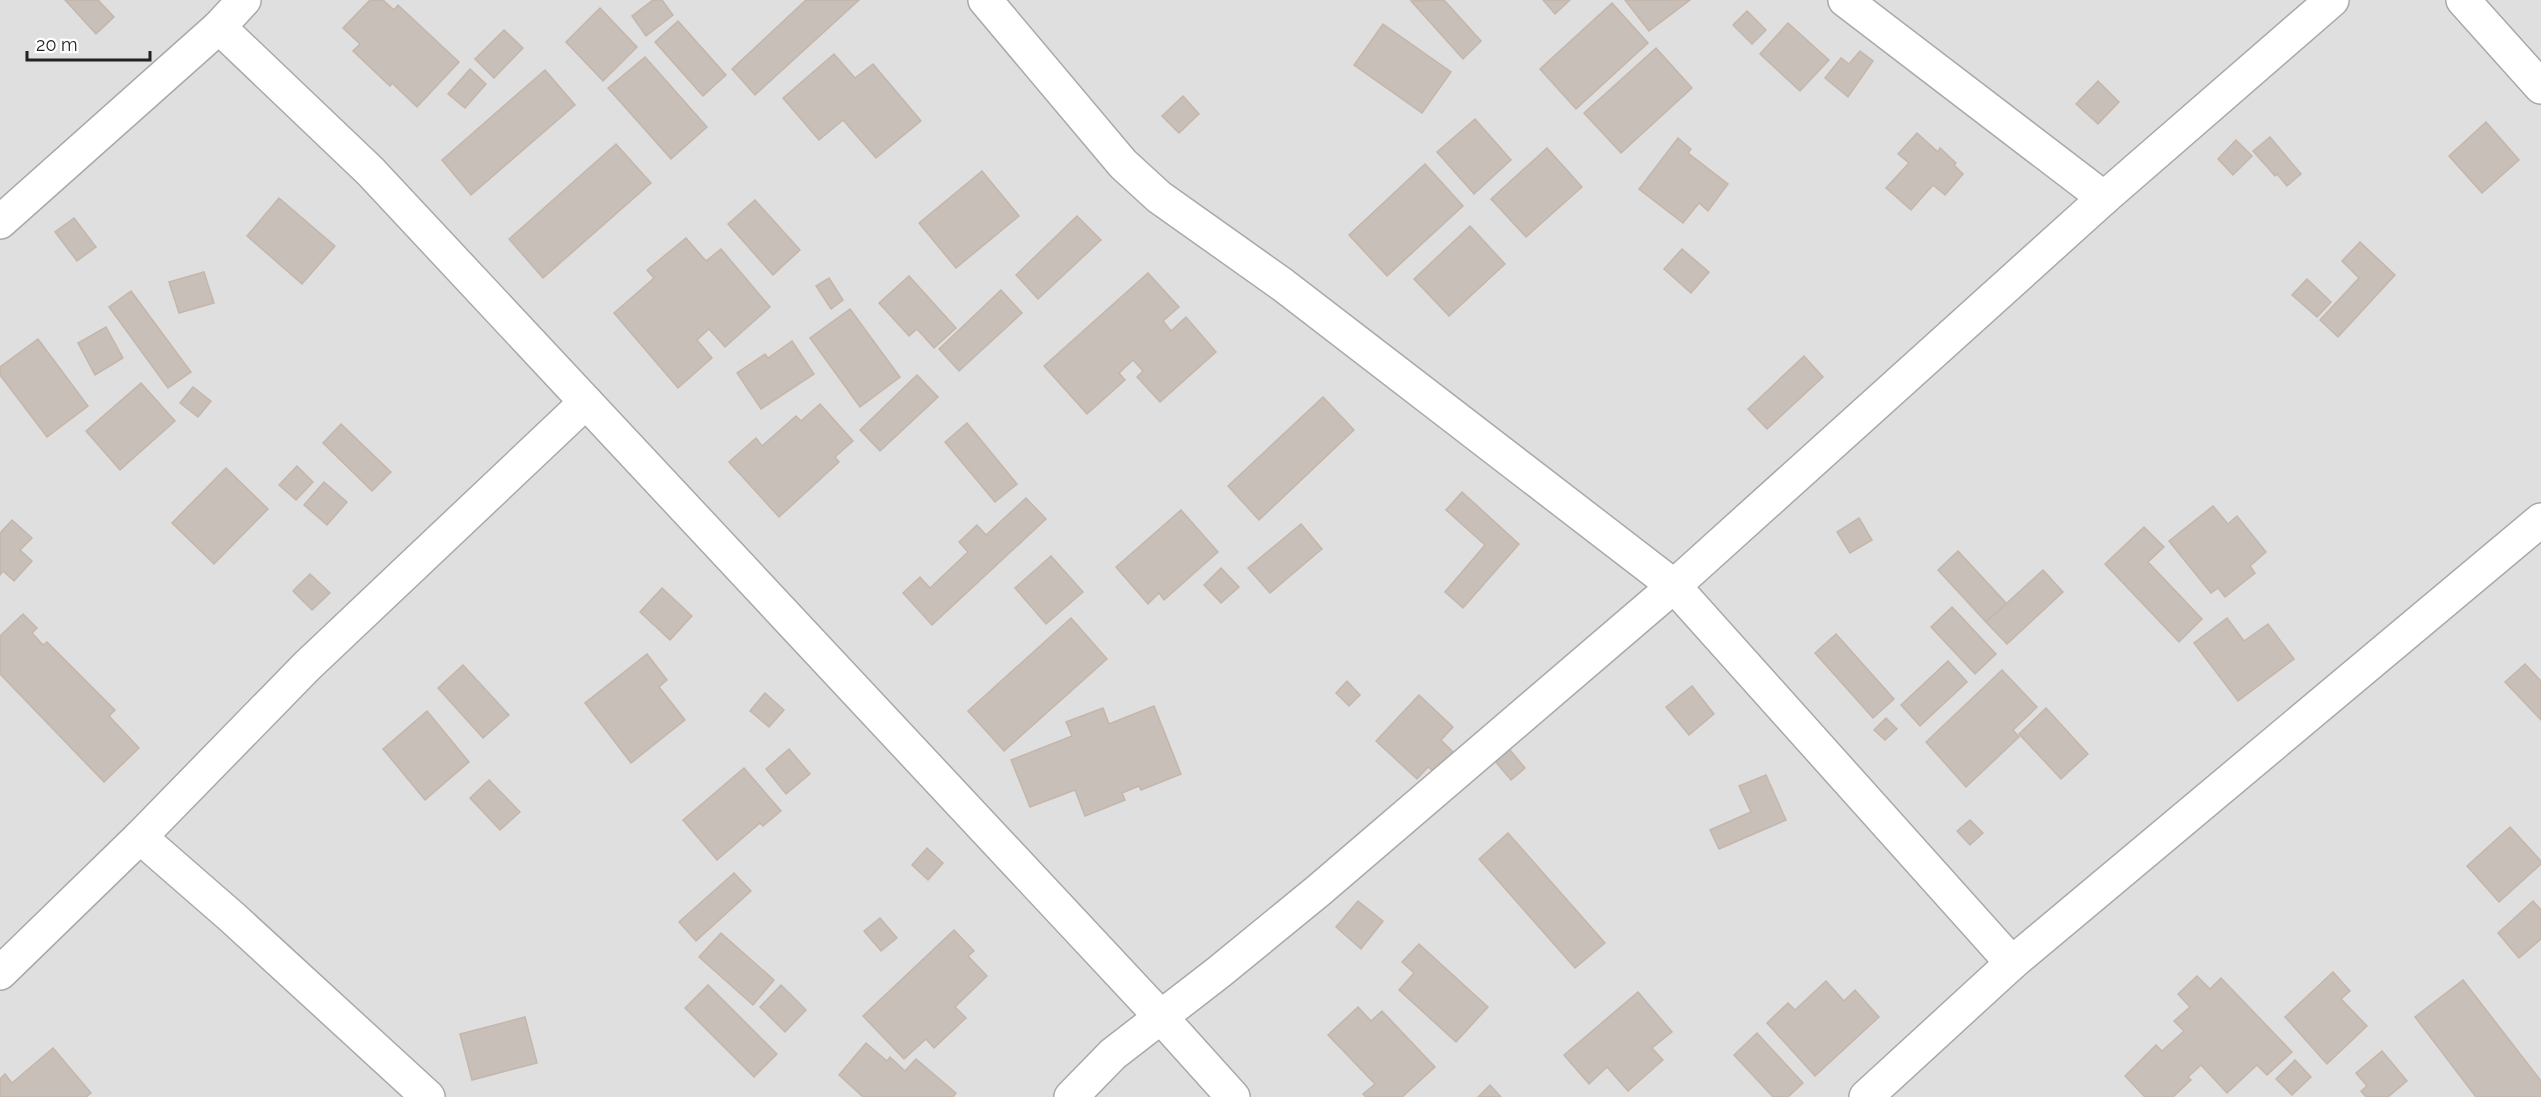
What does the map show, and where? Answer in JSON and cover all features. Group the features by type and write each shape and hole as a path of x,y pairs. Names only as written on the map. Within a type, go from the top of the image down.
{"street":[{"path":"0,222 219,27 244,0"},
{"path":"1071,1097 1113,1054 1220,972 1318,891 1674,586 2104,198 2332,0"},
{"path":"2463,0 2541,87"},
{"path":"990,1 1123,164 1159,197 1283,285 1674,586 2012,963"},
{"path":"1858,3 2104,198"},
{"path":"219,27 370,171 1160,1016 1233,1097"},
{"path":"0,973 140,837 307,666 586,402"},
{"path":"1866,1097 2012,963 2541,520"},
{"path":"140,837 233,918 428,1097"}],"shaded area":[{"path":"0,0 2541,0 2541,1097 0,1097"}],"building":[{"path":"65,0 98,0 114,17 96,34"},
{"path":"370,0 383,0 394,10 398,5 459,62 417,107 392,83 390,86 353,51 360,44 343,28"},
{"path":"653,0 662,0 673,15 646,36 632,16"},
{"path":"806,0 859,0 755,95 732,69"},
{"path":"1444,0 1481,41 1463,59 1411,1"},
{"path":"1543,0 1570,0 1555,14"},
{"path":"1625,0 1690,0 1649,31"},
{"path":"1612,3 1648,43 1576,109 1540,69"},
{"path":"600,8 637,47 603,81 566,42"},
{"path":"1747,11 1766,30 1752,44 1733,25"},
{"path":"678,21 726,75 703,96 655,42"},
{"path":"1788,23 1829,60 1800,91 1760,54"},
{"path":"1383,24 1451,72 1422,113 1354,65"},
{"path":"504,30 523,48 494,78 475,59"},
{"path":"1656,48 1692,88 1621,153 1584,113"},
{"path":"1860,51 1873,61 1848,97 1825,78 1841,58 1849,64"},
{"path":"834,54 855,78 873,64 921,121 876,158 843,120 819,140 783,98"},
{"path":"645,57 707,127 671,159 608,88"},
{"path":"470,69 486,84 465,108 448,94"},
{"path":"545,70 575,105 471,195 442,160"},
{"path":"2098,81 2119,102 2098,124 2076,104"},
{"path":"1183,96 1199,114 1179,133 1162,116"},
{"path":"1475,119 1511,160 1474,194 1437,152"},
{"path":"2486,122 2519,160 2482,193 2449,156"},
{"path":"1917,133 1938,152 1940,148 1956,163 1954,165 1963,174 1945,195 1933,185 1911,210 1886,188 1909,163 1898,154"},
{"path":"2270,137 2301,174 2287,186 2253,151"},
{"path":"1678,138 1691,149 1688,153 1728,184 1708,211 1699,203 1683,223 1639,189"},
{"path":"2236,140 2252,156 2233,175 2218,159"},
{"path":"616,144 651,183 543,278 509,239"},
{"path":"1547,148 1582,187 1526,237 1491,199"},
{"path":"1425,164 1463,206 1387,276 1349,235"},
{"path":"982,171 1019,216 956,268 919,223"},
{"path":"279,198 335,246 302,284 247,236"},
{"path":"755,200 800,250 773,275 728,224"},
{"path":"1077,216 1101,240 1038,299 1016,275"},
{"path":"74,218 96,247 77,261 55,232"},
{"path":"1470,226 1505,264 1449,316 1414,279"},
{"path":"686,238 706,261 721,249 770,307 725,347 709,329 697,340 712,358 678,388 614,313 654,278 647,270"},
{"path":"2360,242 2395,275 2338,337 2320,320 2359,278 2342,261"},
{"path":"1682,249 1709,272 1691,293 1664,269"},
{"path":"204,272 214,303 179,313 169,282"},
{"path":"1148,273 1179,307 1163,321 1171,331 1186,317 1216,352 1160,402 1137,377 1143,371 1133,360 1119,373 1125,380 1087,414 1044,366"},
{"path":"909,276 956,328 934,348 917,329 909,336 879,303"},
{"path":"829,278 843,300 831,309 816,286"},
{"path":"2307,279 2331,302 2317,317 2292,295"},
{"path":"1001,290 1022,313 959,371 939,349"},
{"path":"131,291 191,372 168,388 109,307"},
{"path":"850,309 900,377 860,407 810,338"},
{"path":"106,327 123,358 95,375 78,343"},
{"path":"38,339 88,406 47,437 0,375 0,367"},
{"path":"792,341 814,374 761,409 737,373 765,354 768,358"},
{"path":"1804,356 1823,377 1767,429 1748,409"},
{"path":"917,375 938,397 880,451 860,430"},
{"path":"141,383 175,421 120,470 86,431"},
{"path":"193,387 211,401 198,417 180,403"},
{"path":"1323,397 1354,430 1259,520 1228,486"},
{"path":"820,404 853,441 835,457 839,462 779,517 729,462 756,438 762,446 796,416 801,421"},
{"path":"967,423 1017,484 995,502 945,442"},
{"path":"341,424 391,472 372,491 323,443"},
{"path":"297,466 313,482 296,500 279,485"},
{"path":"226,468 268,509 214,564 172,523"},
{"path":"324,482 347,502 327,525 304,505"},
{"path":"1462,492 1519,544 1463,608 1445,592 1485,545 1446,510"},
{"path":"1026,498 1046,519 932,625 903,593 920,577 930,588 968,552 959,542 977,525 986,535"},
{"path":"2213,506 2228,524 2237,516 2266,552 2250,566 2255,573 2225,597 2218,588 2211,593 2169,541"},
{"path":"1181,510 1218,552 1164,600 1159,593 1148,604 1116,567"},
{"path":"1859,518 1872,540 1850,553 1837,532"},
{"path":"12,520 32,538 20,550 32,561 14,581 3,571 0,575 0,533"},
{"path":"1301,524 1322,549 1270,593 1248,568"},
{"path":"2144,527 2164,547 2148,562 2202,619 2179,642 2105,564"},
{"path":"1958,551 2007,604 1986,622 1938,570"},
{"path":"1051,556 1083,592 1046,624 1015,588"},
{"path":"1221,568 1239,587 1221,603 1204,585"},
{"path":"2043,570 2063,592 2007,644 1986,622"},
{"path":"310,574 330,593 312,610 293,591"},
{"path":"662,588 692,616 670,640 640,612"},
{"path":"1952,607 1996,654 1975,674 1931,627"},
{"path":"23,614 37,628 32,633 43,645 47,642 115,710 109,716 139,748 104,782 0,674 0,636"},
{"path":"1071,618 1107,659 1004,751 968,711"},
{"path":"2227,618 2244,641 2268,624 2294,659 2238,701 2194,643"},
{"path":"1836,634 1894,699 1873,718 1815,653"},
{"path":"647,654 667,680 659,687 685,720 631,763 585,703"},
{"path":"1948,661 1967,682 1920,726 1901,705"},
{"path":"2525,664 2541,681 2541,720 2505,682"},
{"path":"463,665 509,715 483,738 438,688"},
{"path":"2002,670 2037,707 2013,730 2019,737 1966,787 1926,742"},
{"path":"1347,681 1360,695 1349,706 1336,693"},
{"path":"1692,686 1714,714 1689,735 1666,707"},
{"path":"765,693 784,710 769,727 750,711"},
{"path":"1419,695 1453,727 1441,740 1453,752 1435,772 1428,767 1417,779 1376,741"},
{"path":"1154,706 1181,774 1141,790 1139,786 1122,793 1125,800 1085,816 1075,790 1030,807 1011,760 1072,736 1066,722 1103,708 1109,724"},
{"path":"2046,708 2088,754 2061,779 2019,734"},
{"path":"427,711 469,762 425,800 383,749"},
{"path":"1886,718 1897,729 1885,740 1874,730"},
{"path":"789,749 810,774 786,794 766,769"},
{"path":"1510,750 1525,768 1511,780 1495,761"},
{"path":"744,768 781,811 763,826 760,823 717,860 683,820"},
{"path":"1766,775 1786,820 1719,849 1710,830 1751,812 1739,786"},
{"path":"489,780 520,812 500,830 470,798"},
{"path":"1970,820 1983,833 1970,845 1957,831"},
{"path":"2510,827 2541,861 2541,864 2499,902 2467,866"},
{"path":"1508,833 1605,943 1575,968 1479,859"},
{"path":"927,848 943,863 928,880 912,865"},
{"path":"734,873 751,891 696,941 679,922"},
{"path":"1358,901 1383,921 1361,949 1336,927"},
{"path":"2533,901 2541,910 2541,939 2519,958 2498,933"},
{"path":"880,918 897,938 881,951 864,931"},
{"path":"954,930 974,951 968,956 987,976 955,1007 966,1018 934,1048 926,1039 904,1059 863,1016"},
{"path":"721,933 774,980 753,1005 699,957"},
{"path":"1419,944 1488,1007 1456,1042 1399,990 1414,973 1402,962"},
{"path":"2333,972 2350,991 2341,999 2367,1026 2327,1064 2285,1017"},
{"path":"2197,976 2210,989 2221,978 2292,1052 2267,1075 2257,1065 2227,1093 2201,1065 2188,1077 2191,1080 2173,1097 2145,1097 2125,1076 2156,1045 2162,1051 2184,1031 2174,1021 2190,1007 2178,994"},
{"path":"2463,980 2541,1081 2541,1097 2476,1097 2415,1017"},
{"path":"1826,981 1844,1001 1855,990 1879,1017 1815,1076 1767,1023 1788,1003 1795,1010"},
{"path":"708,985 777,1054 754,1077 685,1008"},
{"path":"781,985 806,1010 785,1032 760,1007"},
{"path":"1638,992 1672,1032 1652,1048 1663,1060 1628,1091 1607,1067 1589,1084 1564,1055"},
{"path":"1358,1007 1371,1021 1382,1011 1435,1067 1402,1097 1366,1097 1363,1094 1375,1084 1328,1035"},
{"path":"525,1017 537,1063 472,1080 460,1034"},
{"path":"1757,1033 1803,1083 1788,1097 1773,1097 1734,1055"},
{"path":"866,1043 887,1061 890,1057 905,1071 916,1059 956,1093 953,1097 863,1097 839,1075"},
{"path":"53,1048 91,1093 86,1097 0,1097 0,1079 5,1074 12,1083"},
{"path":"2382,1051 2407,1081 2388,1097 2366,1097 2361,1091 2367,1086 2356,1073"},
{"path":"2295,1060 2311,1077 2292,1095 2276,1079"},
{"path":"1490,1085 1501,1097 1478,1097"}]}
